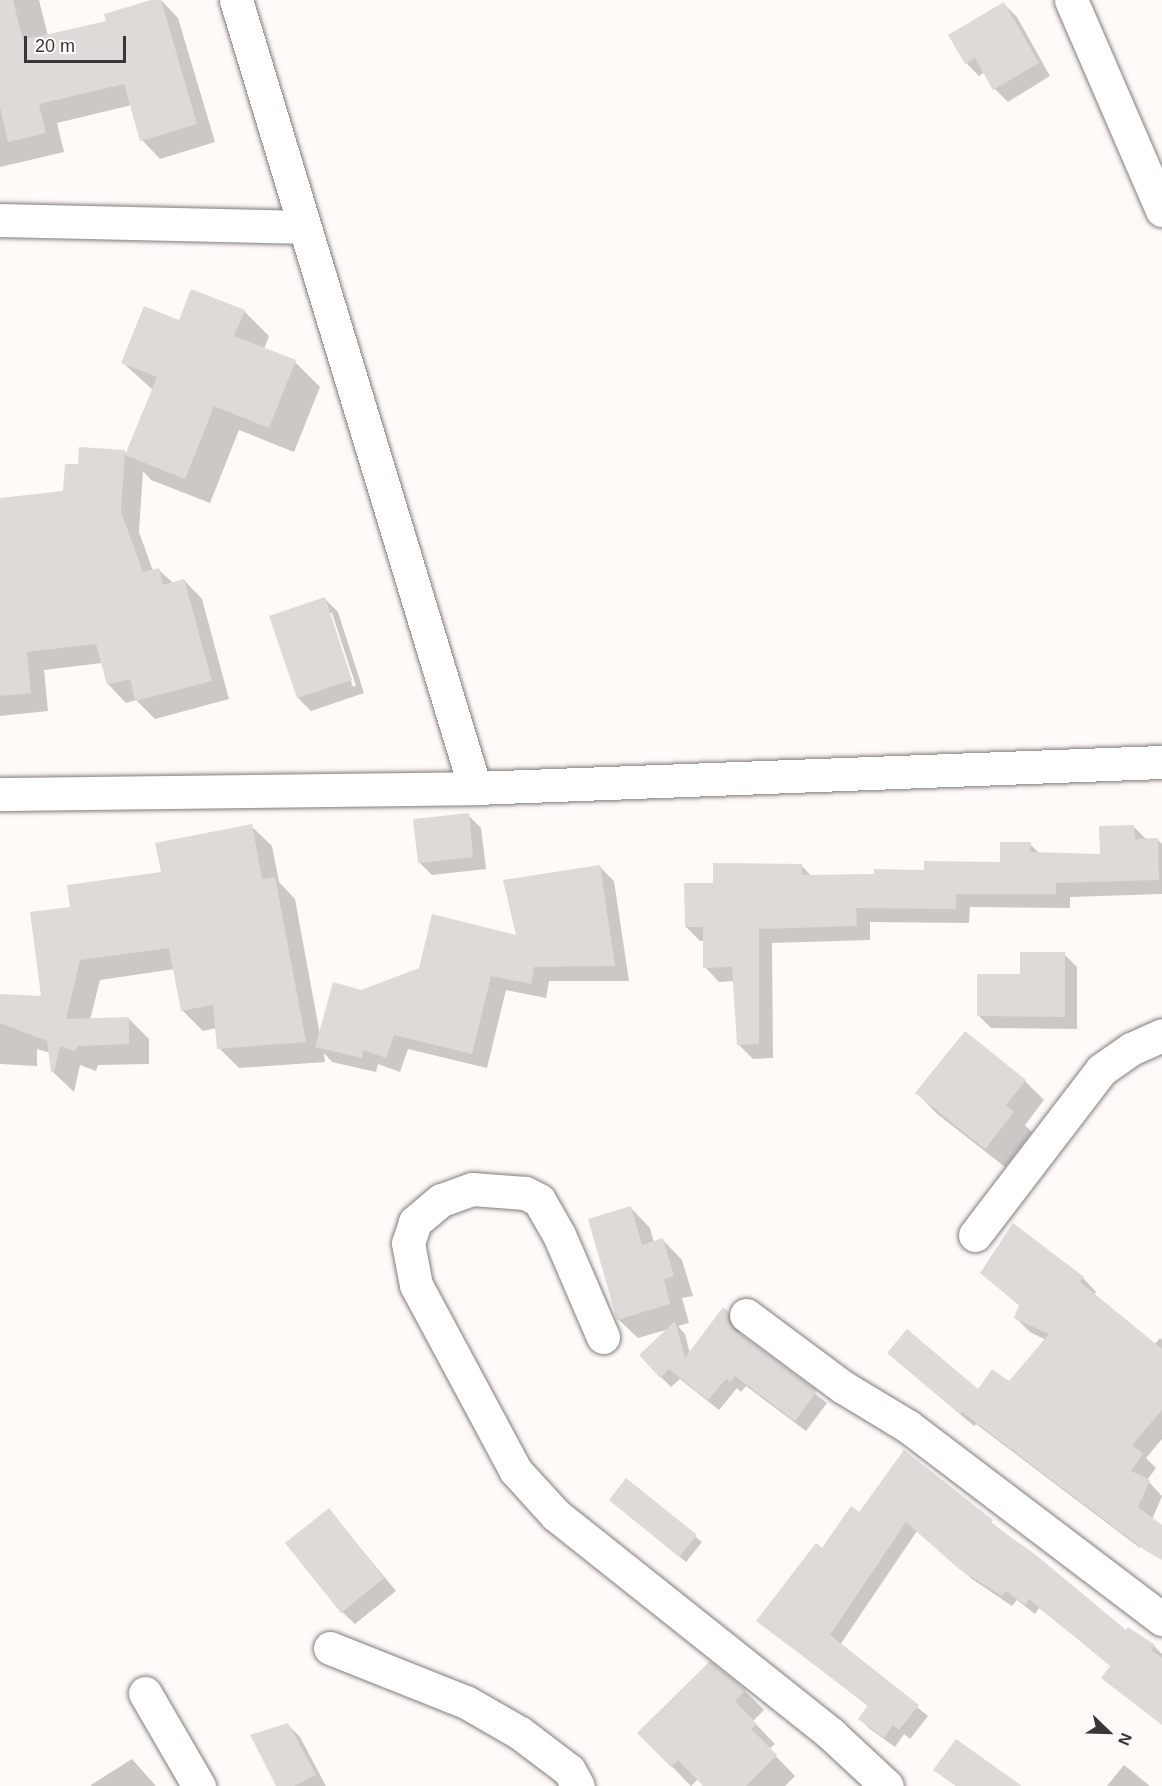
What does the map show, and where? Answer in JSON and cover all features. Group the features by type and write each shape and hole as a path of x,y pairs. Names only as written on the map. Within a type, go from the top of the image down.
{"street":[{"path":"236,0 475,788"},
{"path":"1071,0 1162,210"},
{"path":"0,220 303,227"},
{"path":"0,795 475,788 1162,762"},
{"path":"975,1235 1101,1070 1131,1049 1162,1035"},
{"path":"603,1337 559,1235 539,1200 525,1193 472,1189 441,1200 415,1222 408,1244 416,1285 515,1470 556,1515 831,1734 887,1786"},
{"path":"746,1315 843,1387 909,1427 1162,1619"},
{"path":"330,1648 475,1707 520,1733 569,1770 578,1786"},
{"path":"145,1693 199,1786"}],"building":[{"path":"0,0 13,0 23,40 106,21 104,14 151,0 161,0 197,124 140,141 124,84 39,104 46,133 8,142 0,107"},
{"path":"1004,2 1039,63 993,90 975,58 965,64 948,35"},
{"path":"191,289 245,310 234,336 296,360 269,428 214,406 185,479 125,455 157,377 121,363 144,306 179,320"},
{"path":"79,447 125,450 121,512 143,572 159,568 163,585 184,579 212,681 135,701 130,679 107,685 96,644 27,652 31,693 0,696 0,498 63,491 65,464 78,464"},
{"path":"325,597 352,680 297,698 269,616"},
{"path":"469,813 473,857 418,863 413,819"},
{"path":"252,824 262,879 275,877 306,1042 217,1049 213,1005 181,1011 169,948 80,960 66,1019 129,1017 129,1044 78,1046 75,1051 60,1046 54,1072 51,1072 47,1041 0,1023 0,994 41,996 30,912 70,907 67,885 161,872 155,843"},
{"path":"1134,825 1135,839 1158,838 1159,880 1056,883 1056,894 956,894 956,909 856,908 857,926 759,929 759,1044 737,1045 732,967 703,968 703,927 685,927 684,883 713,883 713,863 802,864 802,875 874,874 874,869 924,870 924,861 1000,862 1000,842 1031,842 1030,852 1100,854 1099,826"},
{"path":"600,865 615,966 534,967 531,984 491,976 472,1054 394,1035 386,1058 363,1050 362,1058 315,1047 333,982 361,990 419,968 432,914 516,935 503,880"},
{"path":"1020,952 1065,952 1065,1017 977,1016 977,974 1020,974"},
{"path":"965,1031 1026,1080 1006,1105 1014,1112 985,1149 915,1093"},
{"path":"631,1206 642,1245 663,1238 674,1276 664,1279 670,1304 617,1320 588,1219"},
{"path":"1013,1223 1084,1277 1080,1282 1162,1349 1162,1410 1132,1445 1143,1454 1131,1471 1150,1480 1138,1507 1162,1525 1162,1560 1146,1551 962,1412 960,1414 887,1353 907,1329 978,1389 992,1369 1009,1381 1049,1334 1014,1318 1019,1305 980,1273"},
{"path":"723,1307 728,1311 729,1322 735,1330 817,1391 795,1421 735,1376 730,1382 726,1379 708,1400 669,1369 660,1378 639,1355 675,1321 685,1358"},
{"path":"904,1450 993,1520 991,1523 1036,1555 1126,1630 1128,1627 1155,1645 1151,1650 1162,1658 1162,1725 1101,1678 1110,1666 1029,1599 1025,1605 1006,1591 1002,1596 959,1569 906,1522 830,1635 919,1705 899,1730 893,1725 884,1738 858,1719 868,1705 756,1621 816,1543 822,1548 851,1506 859,1512"},
{"path":"626,1478 697,1535 679,1557 609,1500"},
{"path":"329,1508 384,1578 341,1613 285,1543"},
{"path":"710,1661 746,1690 735,1701 757,1724 751,1729 777,1755 746,1786 703,1786 678,1760 671,1767 637,1733"},
{"path":"288,1723 316,1775 294,1786 276,1786 250,1735"},
{"path":"956,1739 1022,1786 956,1786 933,1770"}]}
